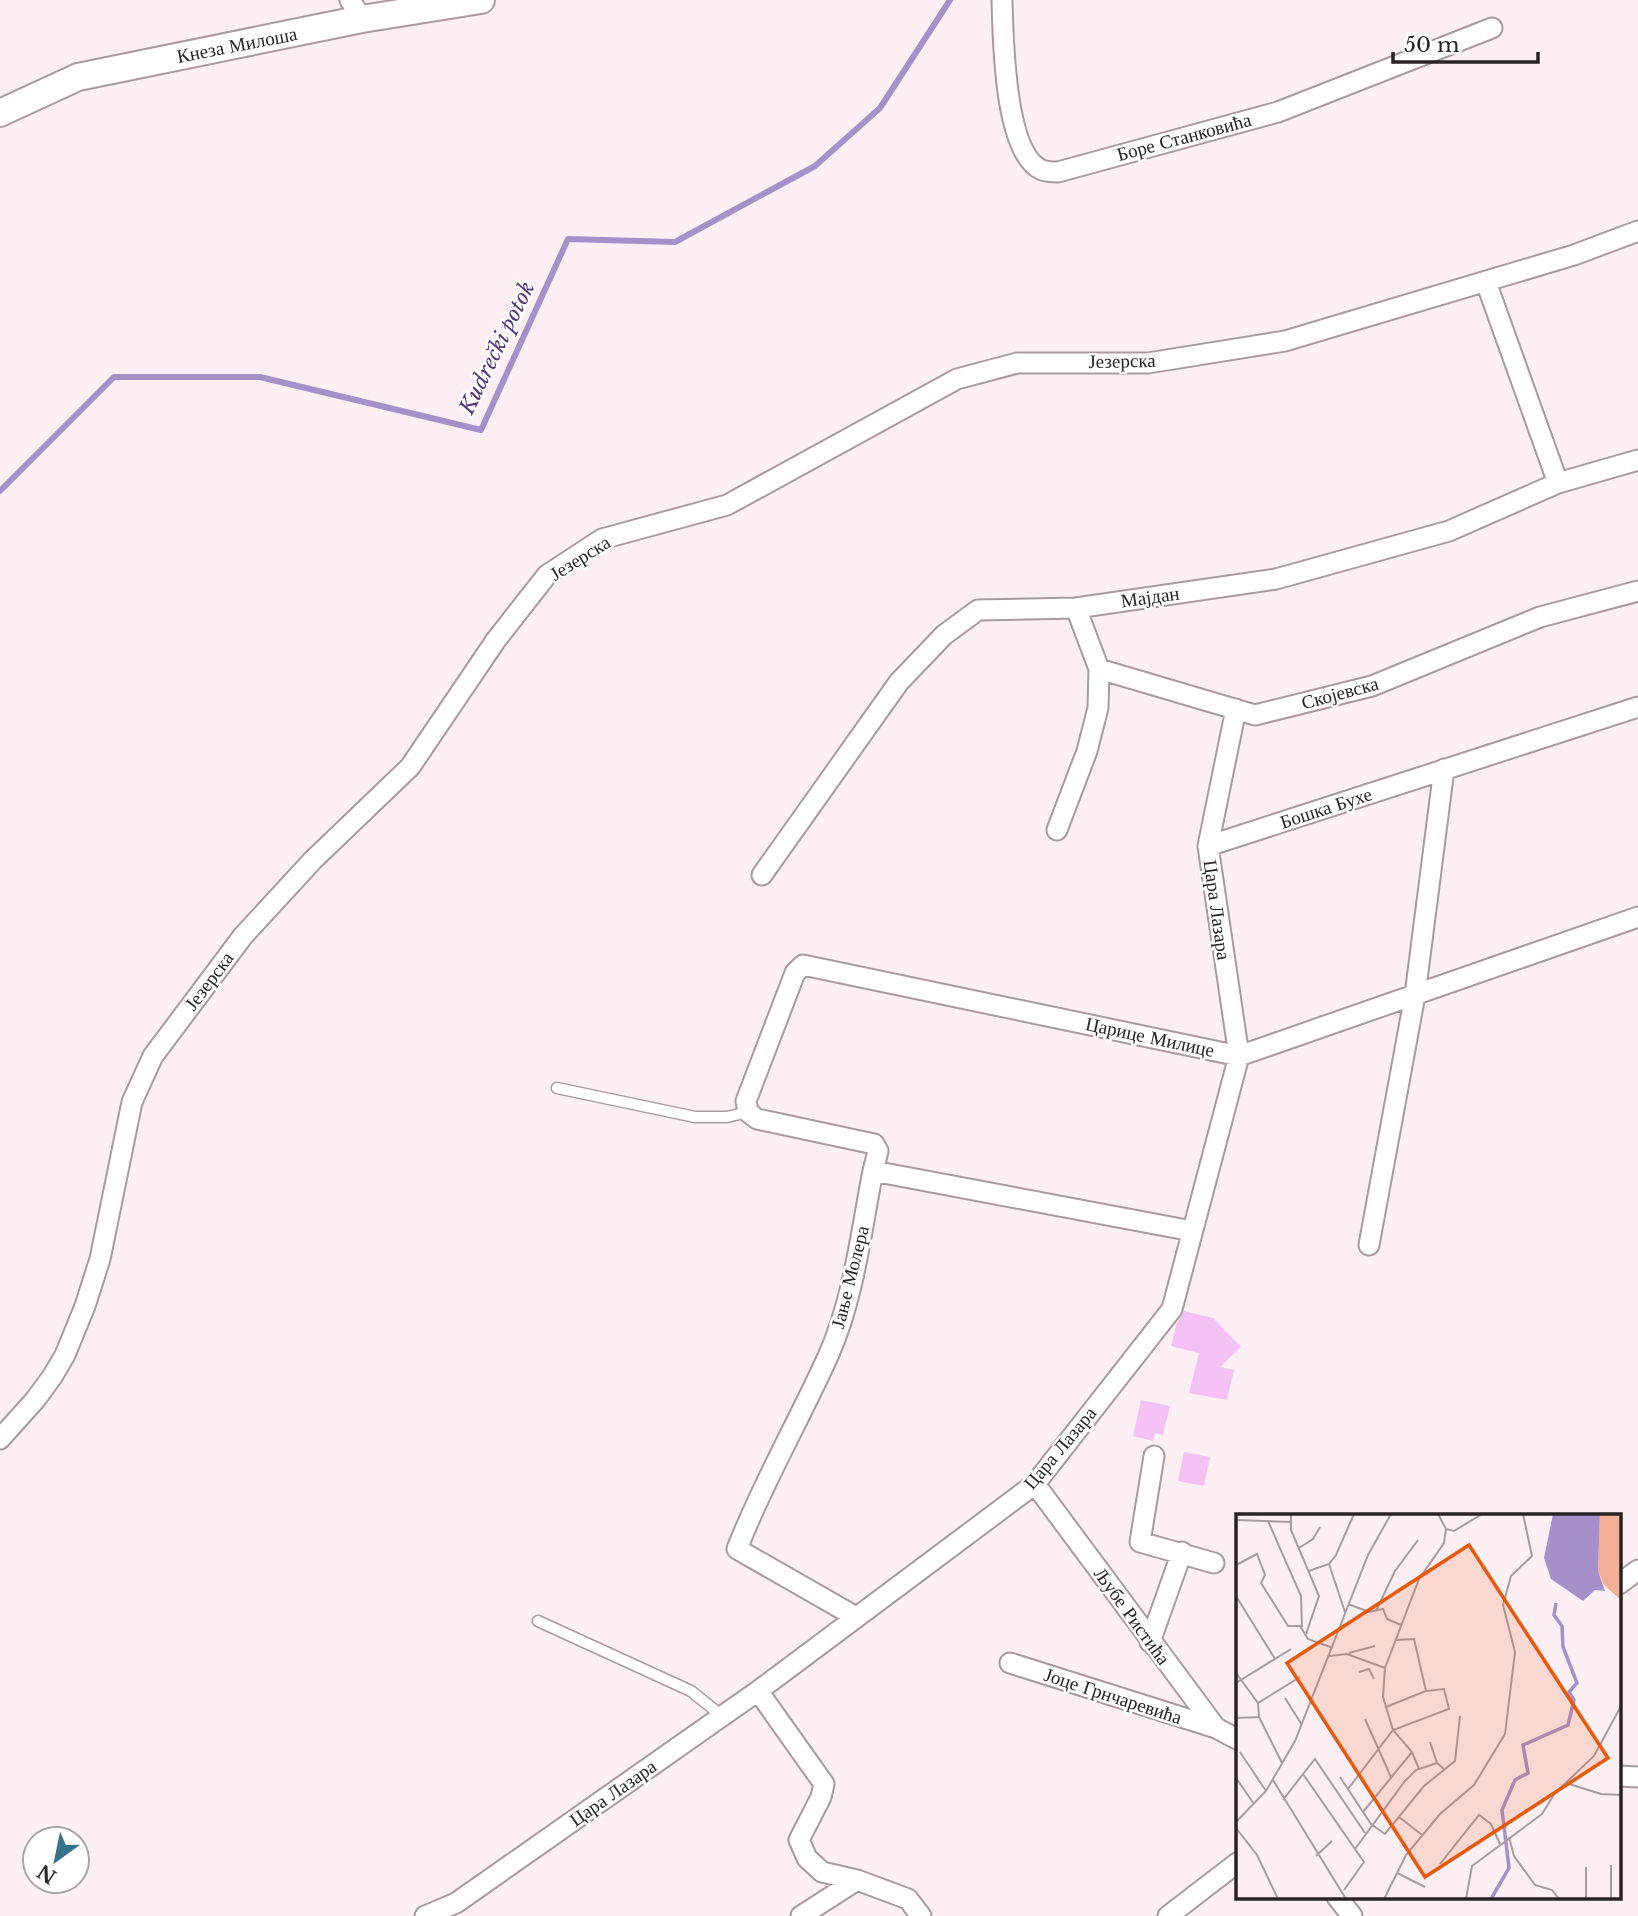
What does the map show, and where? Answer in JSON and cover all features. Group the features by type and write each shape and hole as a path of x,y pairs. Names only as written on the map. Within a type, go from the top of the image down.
{"street":[{"name":"Кнеза Милоша","path":"0,113 78,77 356,10 481,0"},
{"name":"Боре Станковића","path":"1002,0 1005,69 1019,144 1034,166 1044,172 1058,172 1278,112 1492,28"},
{"name":"Језерска","path":"0,1439 52,1377 65,1355 85,1306 100,1259 132,1102 153,1056 243,936 313,860 410,767 496,640 547,575 602,539 727,505 957,379 1017,363 1148,363 1286,341 1574,255 1638,231"},
{"path":"1486,282 1558,484"},
{"name":"Мајдан","path":"764,872 900,682 944,635 978,610 1076,608 1276,579 1449,531 1558,484 1638,460"},
{"name":"Скојевска","path":"1099,669 1255,715 1372,686 1540,617 1638,592"},
{"path":"1057,831 1090,740 1098,708 1099,669 1076,608"},
{"name":"Бошка Бухе","path":"1208,846 1638,707"},
{"name":"Цара Лазара","path":"425,1916 456,1903 758,1691 1035,1484 1172,1309 1239,1056 1208,846 1236,709"},
{"path":"1369,1245 1415,995 1444,769"},
{"name":"Царице Милице","path":"748,1112 746,1101 795,973 803,965 1239,1056 1638,917"},
{"path":"748,1112 757,1119 874,1144 877,1152 873,1171 1192,1231"},
{"name":"Јање Молера","path":"856,1618 737,1549 796,1419 830,1352 849,1295 873,1171"},
{"path":"1154,1456 1140,1542 1214,1563"},
{"name":"Љубе Ристића","path":"1035,1484 1216,1728 1236,1738"},
{"path":"1150,1642 1182,1552"},
{"path":"1620,1583 1638,1570"},
{"name":"Јоце Грнчаревића","path":"1010,1663 1216,1728"},
{"path":"758,1691 824,1784 821,1797 799,1840 807,1858 822,1872 857,1880 908,1899 920,1916"},
{"path":"1620,1776 1638,1777"},
{"path":"1168,1916 1236,1864"},
{"path":"801,1916 857,1880"},
{"path":"1338,1898 1352,1916"}],"lane":[{"path":"557,1088 695,1117 727,1117 748,1112"},
{"path":"538,1621 691,1691 722,1716"}],"building":[{"path":"1184,1311 1213,1318 1241,1347 1220,1367 1234,1370 1227,1400 1189,1393 1199,1353 1171,1346 1177,1323"},
{"path":"1141,1400 1170,1406 1163,1435 1155,1433 1153,1441 1133,1436"},
{"path":"1184,1452 1210,1457 1204,1486 1178,1481"}],"waterway":[{"name":"Kudrečki potok","path":"0,491 114,377 260,377 481,430 568,239 675,242 815,166 880,108 950,0"}]}
